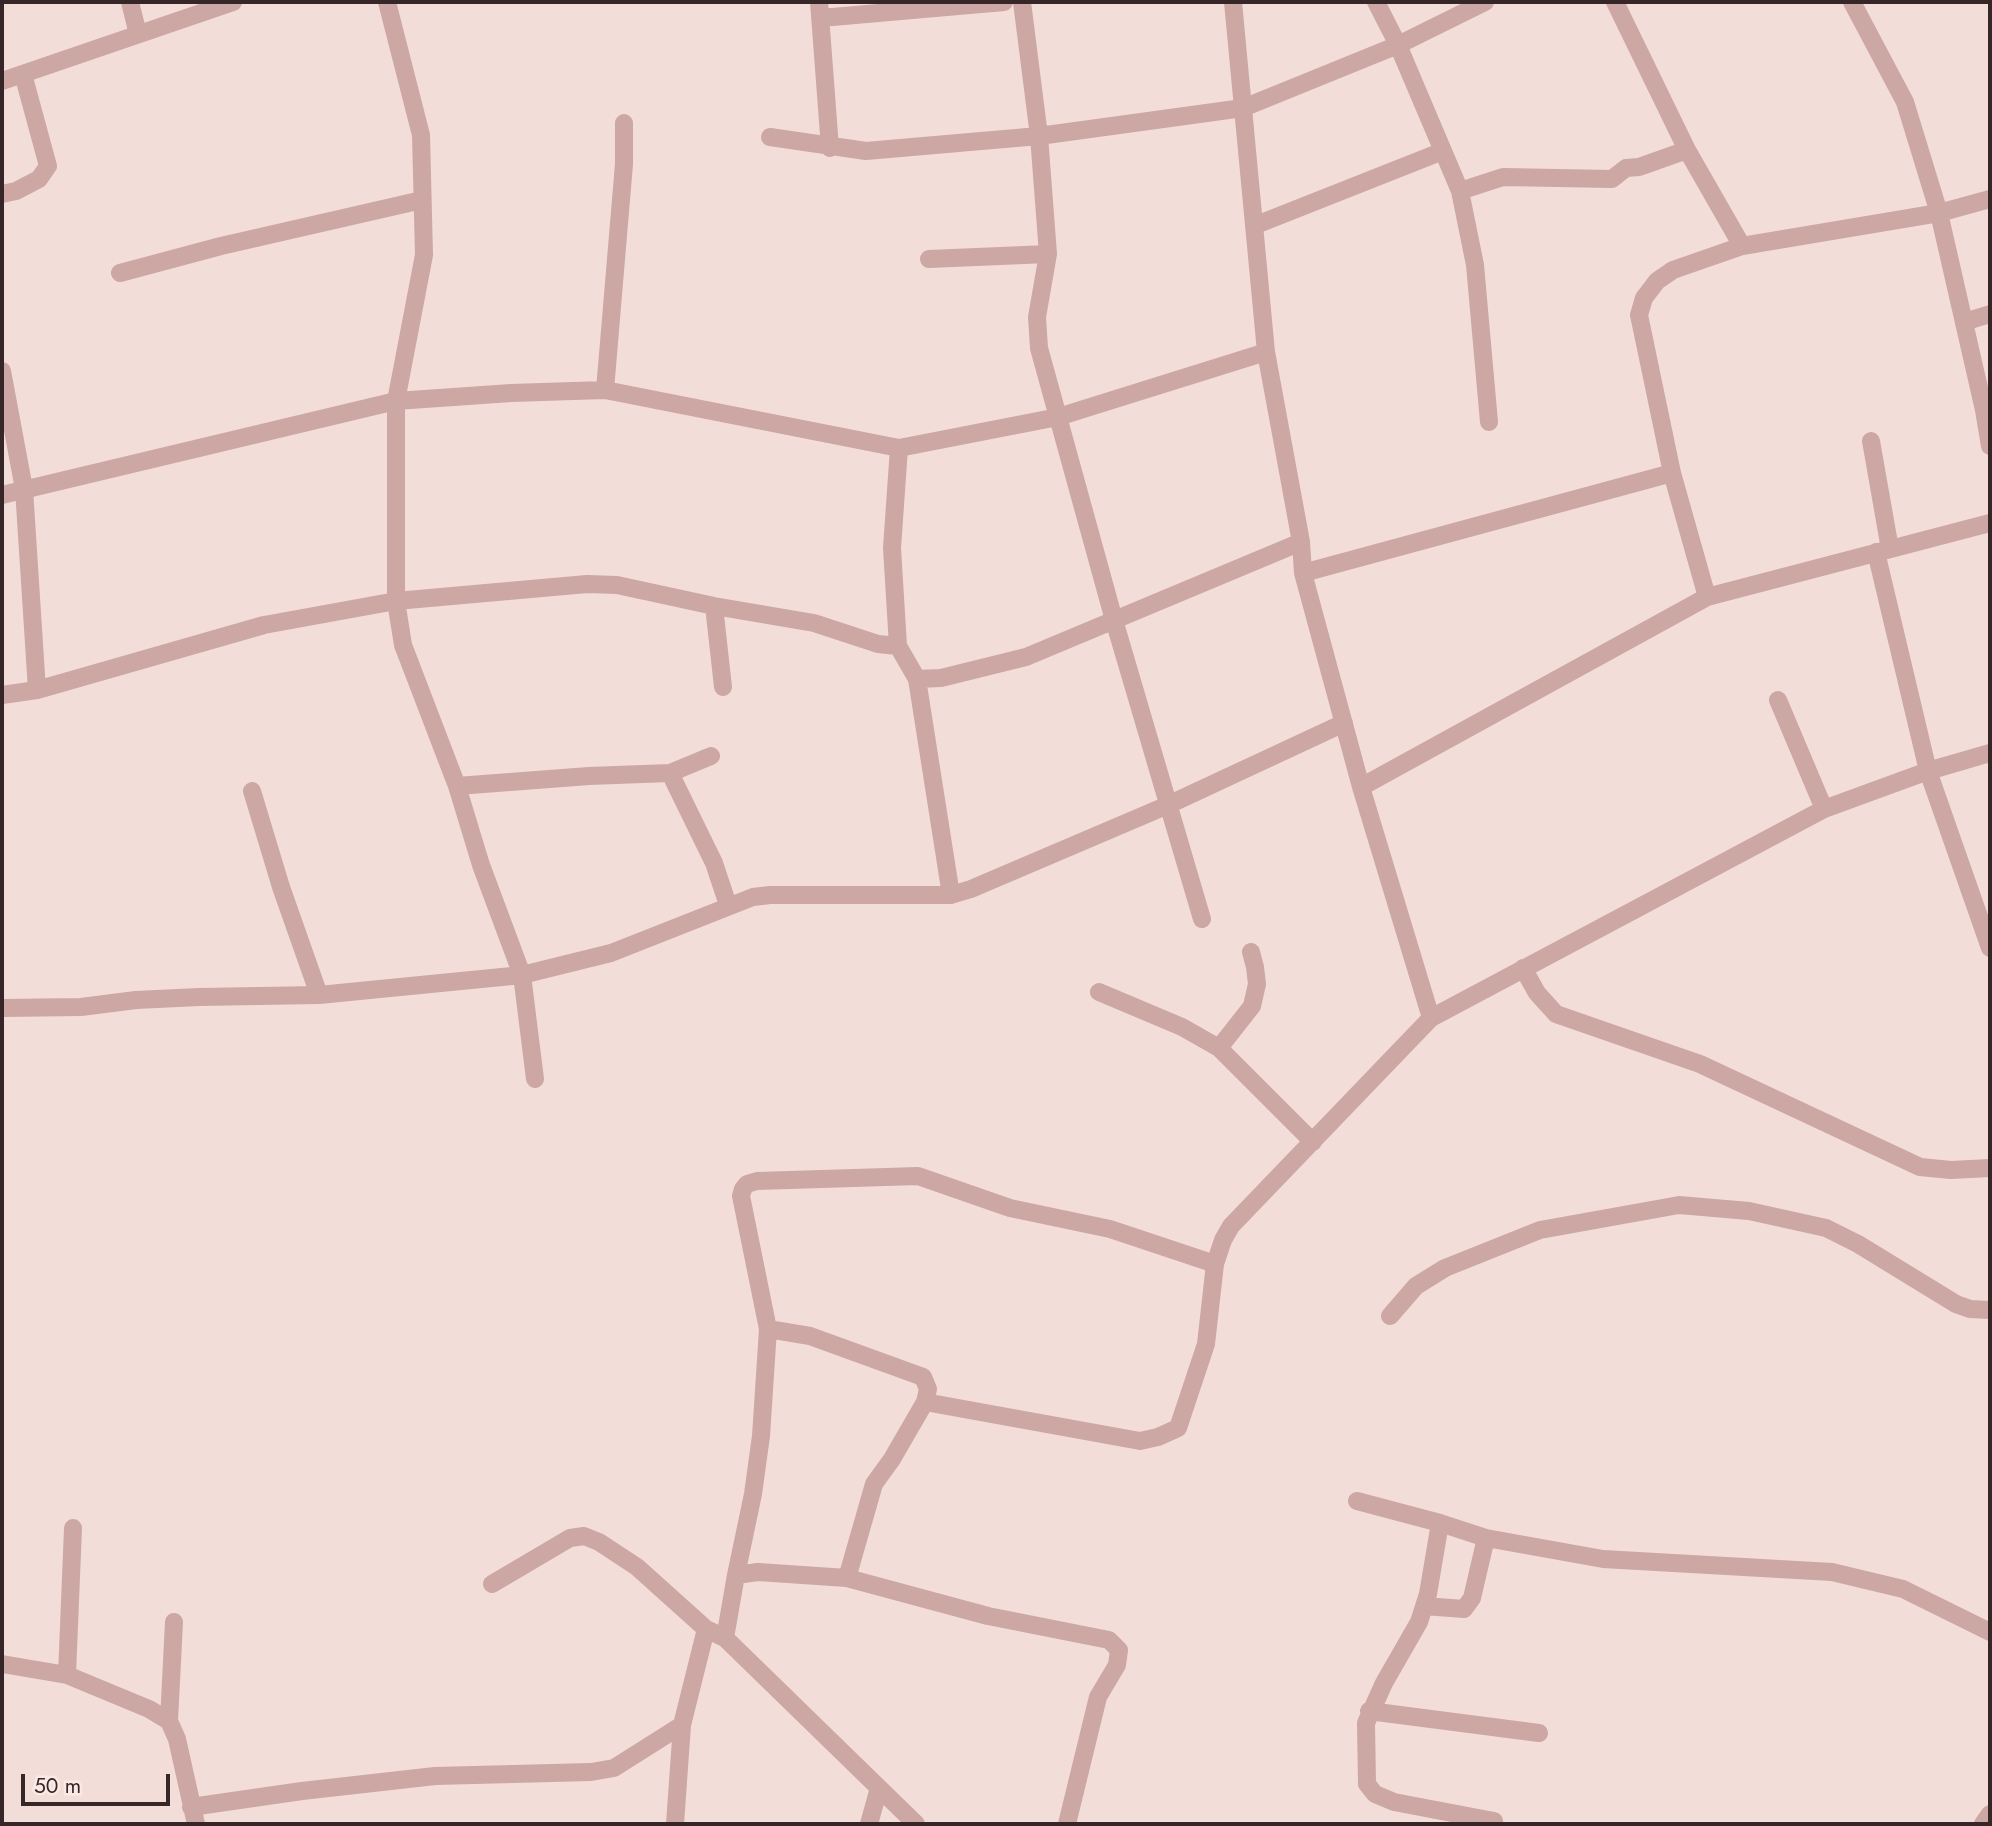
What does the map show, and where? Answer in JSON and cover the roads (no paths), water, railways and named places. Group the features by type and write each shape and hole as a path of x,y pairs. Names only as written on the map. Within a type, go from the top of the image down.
{"street":[{"path":"130,2 138,34"},
{"path":"2,81 233,2"},
{"path":"387,2 421,135 424,255 396,401 396,601 403,645 457,786 481,865 522,975 535,1079"},
{"path":"830,148 820,10 1004,2"},
{"path":"1022,2 1039,136 1048,254 1037,317 1038,338 1114,620 1202,919"},
{"path":"1233,2 1266,352 1301,542 1303,573 1362,787 1431,1018"},
{"path":"1376,2 1398,46 1460,191 1475,265 1489,422"},
{"path":"770,137 830,148 866,151 1039,136 1243,108 1398,46 1485,2"},
{"path":"1852,2 1902,95 1938,213 1987,410 1990,446"},
{"path":"1619,3 1687,150 1742,246"},
{"path":"2,194 16,191 39,178 48,166 23,74"},
{"path":"605,390 624,164 624,123"},
{"path":"1460,191 1503,177 1612,179 1626,168 1639,167 1687,150"},
{"path":"1256,225 1443,151"},
{"path":"1707,597 1672,473 1639,315 1644,298 1657,281 1673,270 1742,246 1938,213 1990,199"},
{"path":"120,273 221,246 422,200"},
{"path":"929,259 1048,254"},
{"path":"1964,322 1990,314"},
{"path":"2,495 396,401 511,393 605,390 899,448 1058,417 1266,352"},
{"path":"2,372 24,489 37,690"},
{"path":"1871,441 1883,551 1928,771 1990,948"},
{"path":"899,448 892,548 898,646 917,679 951,895"},
{"path":"1303,573 1672,473"},
{"path":"1362,787 1707,597 1990,523"},
{"path":"917,679 941,678 1026,657 1301,542"},
{"path":"2,695 37,690 264,625 396,601 587,584 617,585 714,606 814,623 878,644 898,646"},
{"path":"714,606 723,687"},
{"path":"1778,700 1824,809"},
{"path":"2,1008 81,1007 136,1000 199,997 319,995 522,975 611,953 753,897 951,895 971,889 1168,805 1344,723"},
{"path":"925,1402 1140,1441 1178,1428 1206,1343 1214,1264 1231,1226 1431,1018 1824,809 1928,771 1990,753"},
{"path":"457,786 670,773 710,756"},
{"path":"670,773 714,863 728,905"},
{"path":"252,791 281,887 319,995"},
{"path":"1219,1048 1252,1006 1257,984 1251,953"},
{"path":"1523,968 1537,993 1556,1014 1700,1063 1920,1167 1951,1170 1990,1168"},
{"path":"1100,992 1190,1031 1219,1048 1313,1142"},
{"path":"725,1638 753,1494 761,1436 768,1329 741,1196 747,1184 757,1181 918,1176 1010,1208 1110,1229 1214,1264"},
{"path":"1390,1316 1416,1286 1445,1268 1540,1230 1679,1205 1749,1211 1826,1228 1858,1244 1956,1304 1970,1309 1990,1310"},
{"path":"768,1329 810,1336 923,1377 928,1389 925,1402 874,1484 847,1578"},
{"path":"1357,1501 1486,1538 1603,1559 1832,1572 1903,1589 1990,1632"},
{"path":"1440,1523 1419,1622 1369,1711 1366,1723 1367,1784 1375,1794 1394,1802 1494,1821"},
{"path":"67,1675 73,1528"},
{"path":"492,1584 570,1538 584,1536 599,1542 637,1567 706,1629 725,1638 916,1824"},
{"path":"1424,1606 1464,1609 1472,1598 1486,1538"},
{"path":"736,1575 758,1572 847,1578 988,1616 1109,1640 1119,1650 1117,1665 1098,1697 1067,1824"},
{"path":"174,1622 169,1721 177,1739 193,1816 302,1791 435,1776 590,1772 614,1768 682,1725"},
{"path":"674,1824 682,1725 706,1629"},
{"path":"2,1664 67,1675 149,1709 169,1721"},
{"path":"1369,1711 1539,1733"},
{"path":"869,1824 879,1788"},
{"path":"1983,1824 1990,1814"}]}
